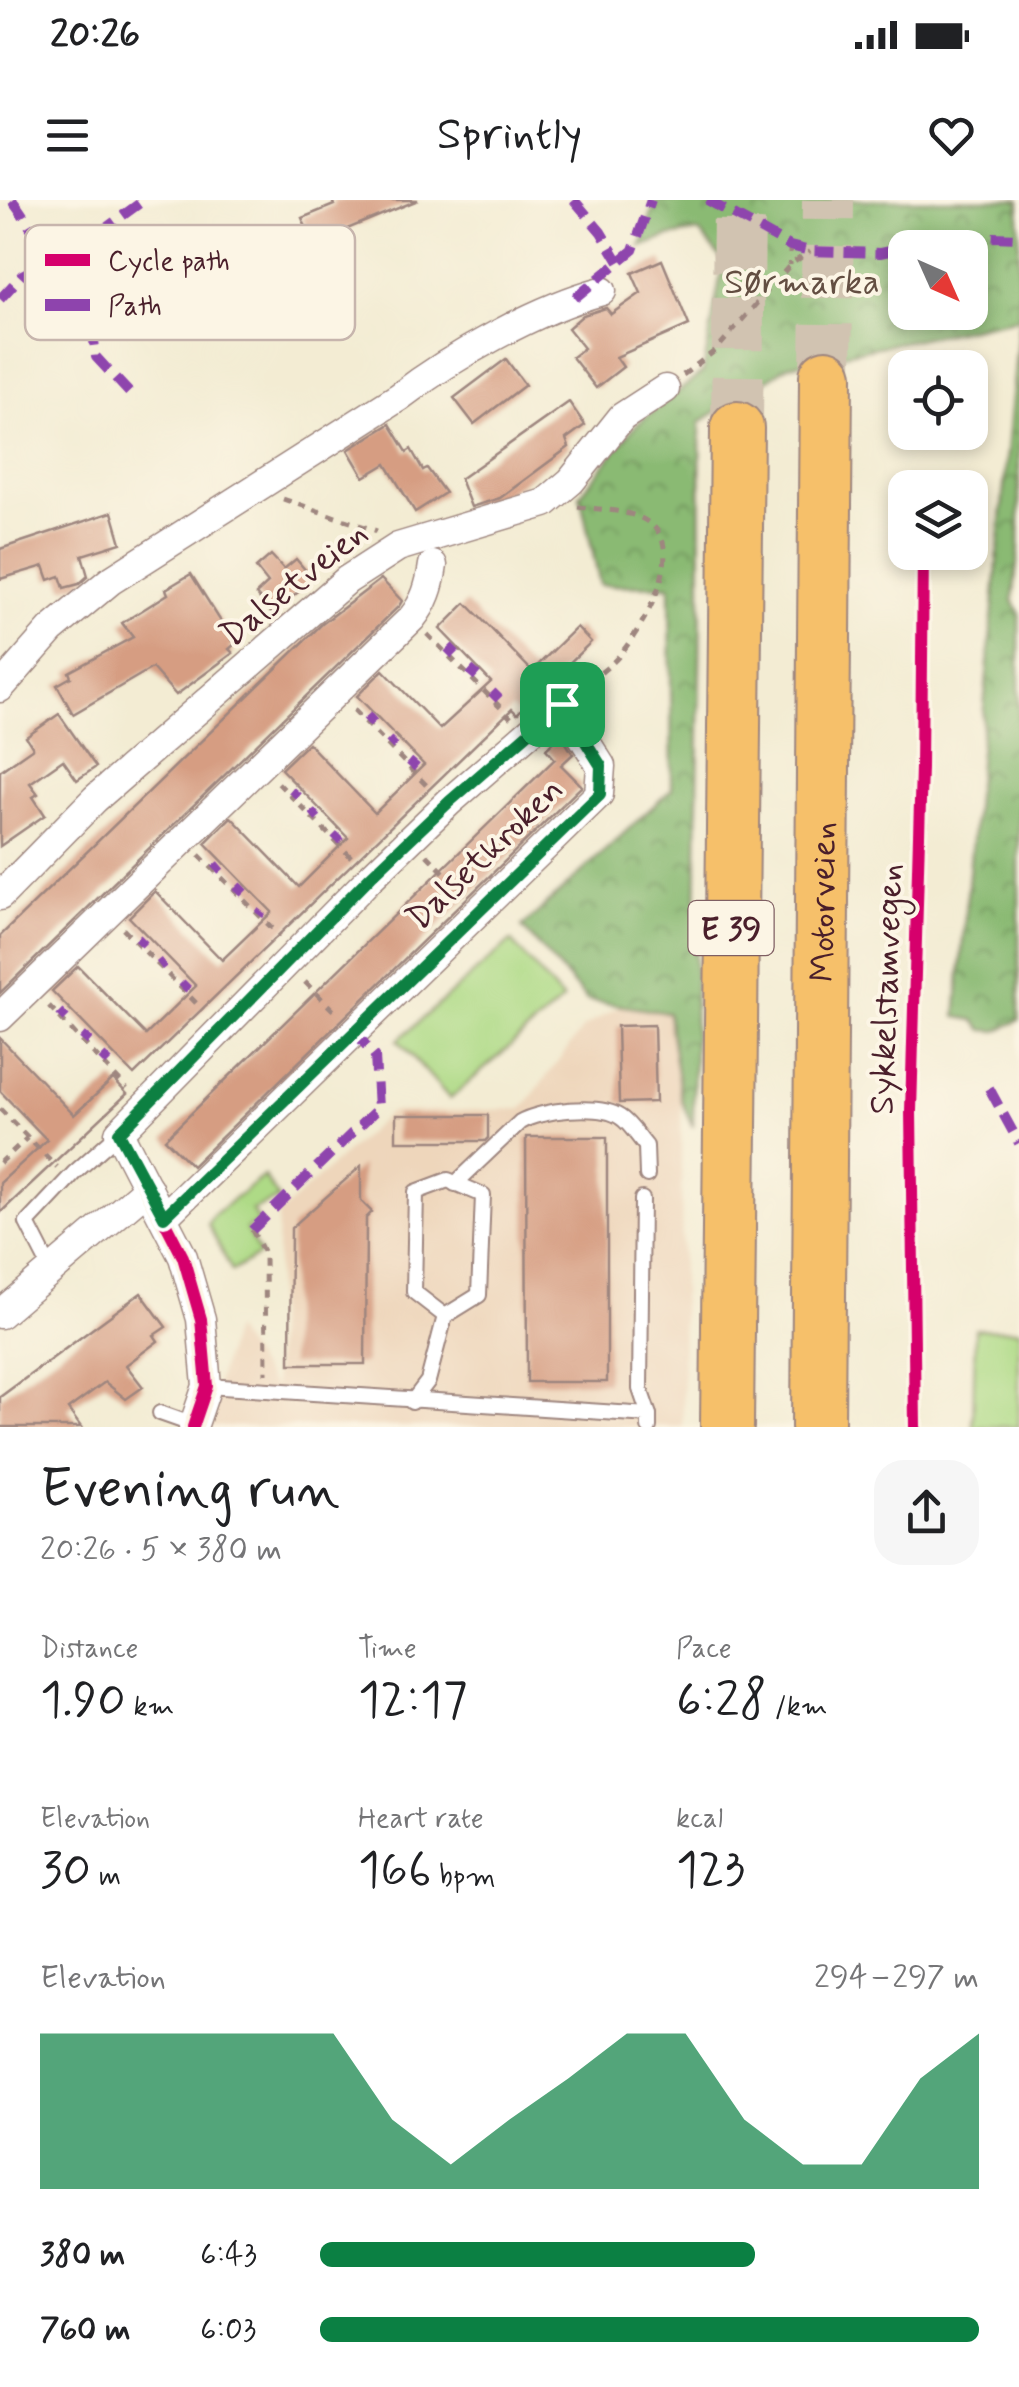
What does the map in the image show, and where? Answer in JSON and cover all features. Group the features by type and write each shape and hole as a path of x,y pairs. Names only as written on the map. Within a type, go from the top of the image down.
{"highway":[{"name":"Motorveien","path":"818,1427 826,376"},
{"name":"E 39","path":"727,1427 737,428"}],"street":[{"path":"0,688 51,630 110,581 398,397 439,366 575,298 602,291"},
{"name":"Dalsetveien","path":"0,896 95,798 347,580 398,547 545,503 570,482 622,417 665,389"},
{"path":"0,1017 412,618 430,586 433,565"},
{"name":"Dalsetkroken","path":"119,1133 347,900 449,802 562,704 601,766 600,794 164,1217"},
{"path":"119,1133 183,1257 201,1319 208,1386 194,1426"},
{"path":"0,1314 148,1188"}],"lane":[{"path":"455,1184 520,1122 533,1114 555,1110 609,1112 621,1117 646,1146 647,1175"},
{"path":"50,1268 27,1223 119,1133"},
{"path":"412,1402 428,1381 445,1316 479,1295 484,1195 448,1180 416,1192 414,1292 445,1316"},
{"path":"208,1386 649,1421 640,1389 642,1199"},
{"path":"160,1413 194,1426"}],"path":[{"path":"790,246 790,264"},
{"path":"665,389 716,350 790,264 810,251"},
{"path":"254,490 391,536 398,547"},
{"path":"545,503 631,514 654,526 663,542 667,563 644,621 620,655 562,704"},
{"path":"412,618 514,721"},
{"path":"335,690 436,794"},
{"path":"260,764 361,867"},
{"path":"183,839 283,939"},
{"path":"107,913 204,1012"},
{"path":"31,987 128,1090"},
{"path":"0,1109 54,1166"},
{"path":"0,1163 28,1137"},
{"path":"252,1230 265,1255 266,1392"}],"shaded area":[{"path":"620,1006 669,1013 681,1100 683,1427 204,1427 233,1329 274,1389 278,1215 390,1112 522,1109 584,1027"}],"green space":[{"name":"Sørmarka","path":"656,200 1019,200 1019,318 988,324 988,230 888,230 888,330 961,330 790,365 700,422 693,1127 681,1100 668,1013 587,1000 522,927 672,789 670,586 600,585 580,495 636,425 703,372 723,261 699,232 641,247"},
{"path":"1019,320 1019,545 1013,600 1019,613 1019,1020 997,1031 983,1030 974,1020 956,1017"},
{"path":"511,941 563,1000 450,1099 398,1040"},
{"path":"264,1176 279,1199 252,1210 259,1222 246,1229 260,1254 232,1271 208,1224 213,1215"},
{"path":"975,1329 1019,1330 1019,1427 973,1427"}],"building":[{"path":"332,200 418,200 355,226 305,225 302,218 334,205"},
{"path":"662,260 689,325 616,357 623,367 596,388 572,357 584,348 568,328 583,315 606,308 611,314 641,293 632,273"},
{"path":"506,359 525,385 474,424 454,398"},
{"path":"569,402 585,425 566,439 569,447 500,498 471,507 460,479"},
{"path":"390,424 407,452 411,449 423,470 427,468 445,493 415,512 386,464 364,477 348,450"},
{"path":"112,512 121,543 82,555 88,576 79,584 64,588 60,576 49,580 44,566 0,579 0,549"},
{"path":"271,555 284,569 296,559 313,579 273,614 256,594 268,583 256,568"},
{"path":"191,574 235,644 229,649 233,653 176,695 152,668 73,714 57,685 71,677 69,672 133,637 122,623"},
{"path":"381,579 402,601 399,606 0,993 0,936 322,624"},
{"path":"466,603 532,671 577,627 591,642 517,714 512,709 134,1075 52,991 78,966 146,1035 196,986 129,917 155,891 222,960 272,912 205,843 231,817 299,887 348,838 281,769 308,743 375,813 424,765 357,696 383,670 440,729 491,682 440,629"},
{"path":"59,714 96,767 77,780 63,760 30,783 38,794 33,797 45,815 0,846 0,771 33,748 26,737"},
{"path":"561,735 573,754 561,765 582,786 192,1166 165,1139 555,759 546,749"},
{"path":"654,1025 656,1102 619,1103 617,1026"},
{"path":"0,1038 74,1115 113,1079 127,1094 0,1213 0,1183 47,1140 0,1091"},
{"path":"396,1115 488,1115 488,1138 396,1141"},
{"path":"526,1137 607,1137 607,1382 527,1382"},
{"path":"361,1166 361,1201 372,1212 366,1218 365,1364 290,1364 291,1228"},
{"path":"141,1293 166,1327 154,1335 158,1341 126,1365 143,1387 126,1399 105,1382 68,1409 81,1427 0,1427 0,1397"}],"tunnel":[{"path":"737,428 739,200"},
{"path":"826,376 828,200"}],"marked path":[{"path":"12,200 29,225"},
{"path":"110,225 144,200"},
{"path":"574,200 601,232 619,262"},
{"path":"575,298 633,250 651,200"},
{"path":"707,200 790,246 810,251 880,253 960,236 1019,238"},
{"path":"0,299 25,274"},
{"path":"94,340 96,357 135,399"},
{"path":"448,655 456,647"},
{"path":"470,677 477,669"},
{"path":"492,699 499,692"},
{"path":"366,723 374,716"},
{"path":"389,746 395,740"},
{"path":"410,768 416,761"},
{"path":"292,796 297,790"},
{"path":"312,817 318,812"},
{"path":"335,841 341,835"},
{"path":"215,870 221,865"},
{"path":"237,893 244,886"},
{"path":"259,915 262,911"},
{"path":"138,944 144,938"},
{"path":"159,966 164,962"},
{"path":"182,989 188,983"},
{"path":"60,1018 66,1012"},
{"path":"252,1230 378,1108 375,1056 354,1031"},
{"path":"83,1042 89,1035"},
{"path":"102,1063 109,1056"},
{"path":"989,1088 1019,1143"}],"cycle path":[{"name":"Sykkelstamvegen","path":"915,1427 911,1111 923,570"},
{"path":"164,1217 599,794 601,766 562,704 449,802 371,877 119,1133 183,1257 201,1319 207,1386 193,1427"}],"route":[{"path":"562,704 601,766 600,794 164,1217 119,1133 371,876 562,704"}]}
